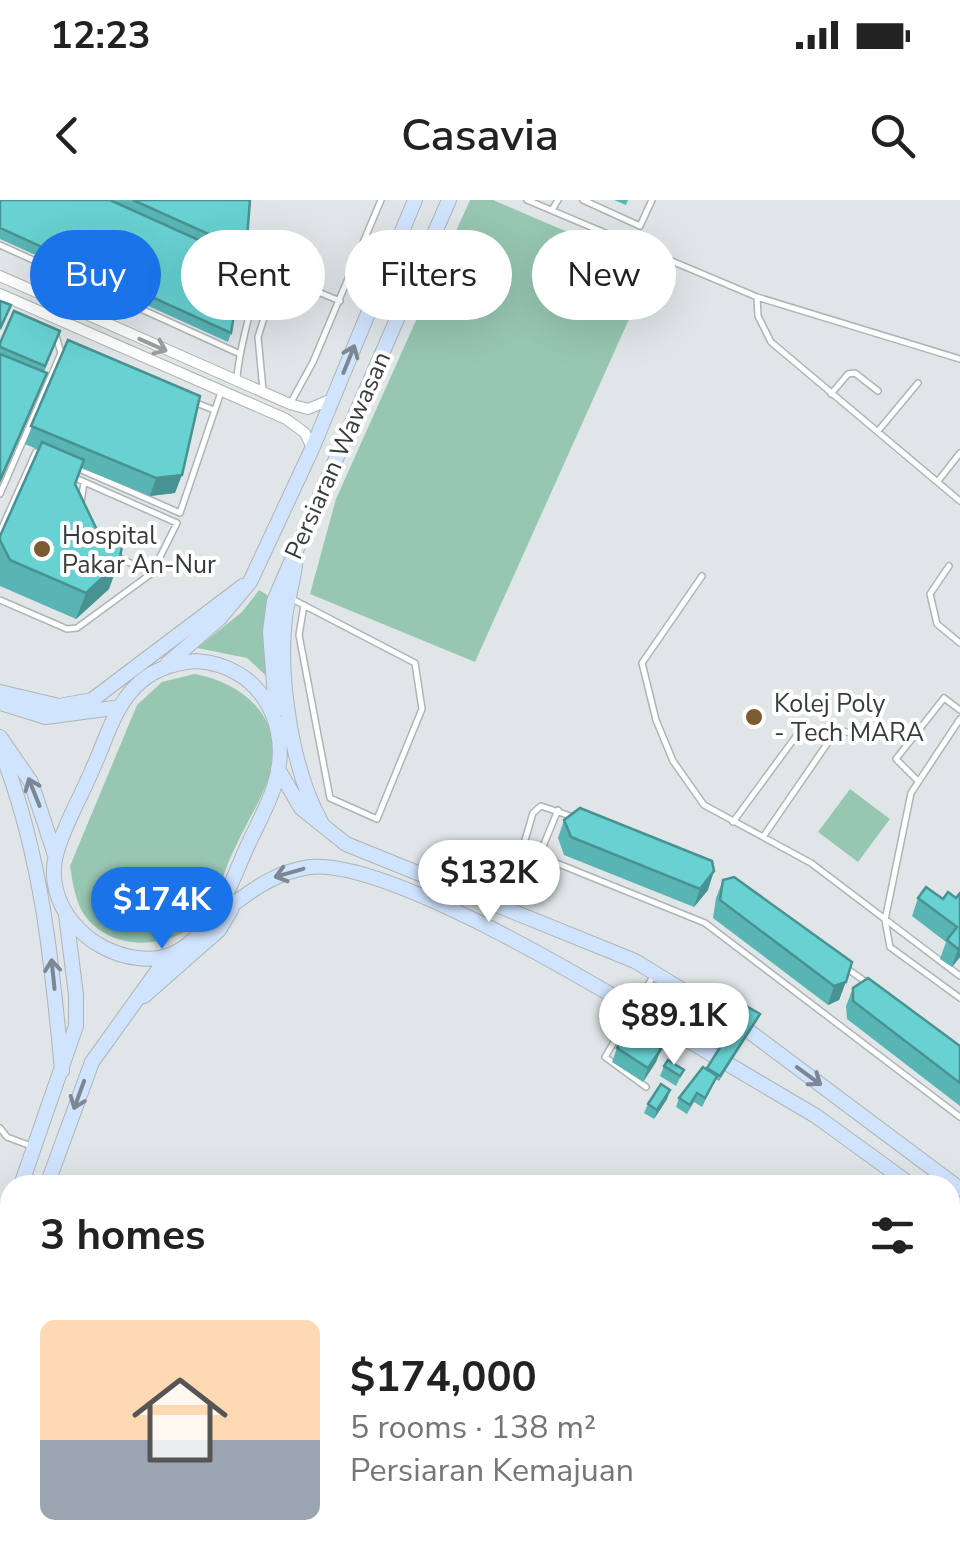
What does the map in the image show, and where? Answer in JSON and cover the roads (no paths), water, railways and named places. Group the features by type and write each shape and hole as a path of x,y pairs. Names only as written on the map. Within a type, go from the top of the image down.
{"main road":[{"name":"Persiaran Wawasan","path":"163,667 219,619 250,582 312,449 415,200"},
{"name":"Persiaran Wawasan","path":"276,720 272,610 449,200"},
{"path":"299,544 284,620 295,756 326,831"},
{"path":"0,692 60,706 92,700 250,582"},
{"path":"55,855 120,707 136,685 163,667 209,662 238,672 265,696 276,720 278,769 258,822 210,921"},
{"path":"0,703 46,717 120,707"},
{"path":"0,737 31,782 55,855 77,1009 62,1071 25,1175"},
{"path":"0,748 28,831 52,966 62,1071"},
{"path":"278,769 302,808 326,831 656,972 743,1028 941,1175"},
{"path":"51,1175 92,1062 169,956 195,939 210,921 280,873 314,867 353,871 444,908 633,1008 816,1116 897,1175"},
{"path":"132,1006 220,930 233,904"},
{"path":"66,914 85,937 117,954 152,959 169,956"}],"street":[{"path":"0,276 263,394 308,409 332,399"},
{"path":"0,294 88,340 222,390 296,424 308,437 312,449"}],"lane":[{"path":"290,404 340,301 382,200"},
{"path":"527,200 757,297 960,359"},
{"path":"552,210 558,200"},
{"path":"584,200 640,226 652,200"},
{"path":"0,245 238,353"},
{"path":"263,394 257,348 276,280 287,279 340,301"},
{"path":"757,297 758,316 771,342 960,501"},
{"path":"237,382 246,320"},
{"path":"0,494 61,353 62,344 46,328"},
{"path":"832,394 848,374 855,373 878,391"},
{"path":"878,431 918,383"},
{"path":"0,600 67,629 77,628 152,573 177,522 222,390"},
{"path":"181,396 214,410"},
{"path":"0,532 37,450 54,459"},
{"path":"938,481 960,453"},
{"path":"32,460 49,467"},
{"path":"73,466 180,513"},
{"path":"66,474 177,522"},
{"path":"80,511 84,482"},
{"path":"100,549 152,573"},
{"path":"949,566 930,594 937,624 960,642"},
{"path":"702,576 642,663 656,720 673,760 704,806 811,862 960,976"},
{"path":"289,598 304,605 314,610 415,663 422,710 377,819 330,798 300,635 304,605"},
{"path":"304,620 314,610"},
{"path":"916,779 896,758 944,698 960,710"},
{"path":"960,719 916,779 885,920 890,946 960,998"},
{"path":"733,822 805,724"},
{"path":"762,837 836,734 865,737"},
{"path":"525,840 536,808 545,805 590,824"},
{"path":"539,856 558,810"},
{"path":"422,875 539,856 705,923 960,1117"},
{"path":"838,961 868,984"},
{"path":"646,1087 605,1057 656,972"},
{"path":"0,1128 4,1138 34,1148"}],"place":[{"name":"Hospital Pakar An-Nur","path":"42,549"},
{"name":"Kolej Poly - Tech MARA","path":"754,717"}]}
